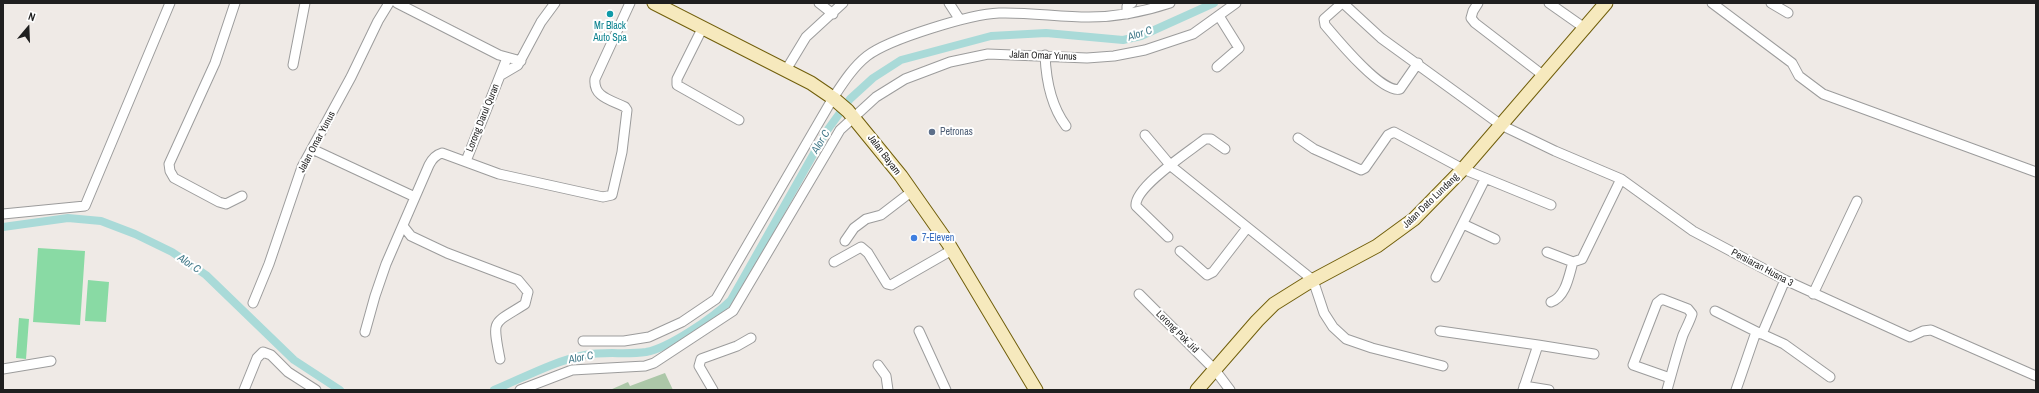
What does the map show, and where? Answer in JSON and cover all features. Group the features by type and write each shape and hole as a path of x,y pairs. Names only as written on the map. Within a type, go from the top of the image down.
{"main road":[{"name":"Jalan Bayam","path":"654,3 811,83 835,99 851,114 884,154 952,250 1036,390"},
{"name":"Jalan Dato Lundang","path":"1197,390 1257,321 1274,304 1313,280 1377,246 1397,233 1425,208 1463,169 1586,29 1606,3"},
{"name":"Jalan Dato Lundang","path":"1191,390 1211,373"}],"street":[{"path":"3,214 85,206 170,3"},
{"path":"235,3 216,62 169,164 170,172 174,178 219,202 226,204 242,196"},
{"path":"293,65 305,3"},
{"name":"Jalan Omar Yunus","path":"253,303 260,289 300,174 351,77 378,21 389,3"},
{"path":"397,3 507,58 521,61"},
{"name":"Lorong Darul Quran","path":"501,75 514,68 521,61 541,22 554,3"},
{"path":"366,332 374,296 415,197 434,157 442,153 499,174 604,197 612,195 622,152 627,110 598,94 594,87 595,79 630,3"},
{"path":"819,3 833,14"},
{"path":"786,70 806,37 833,14 843,3"},
{"path":"949,3 960,20"},
{"path":"1127,14 1127,6 1132,3"},
{"path":"582,341 624,341 649,337 682,322 716,299 848,75 868,55 897,41 979,15 999,13 1089,17 1127,14 1170,3"},
{"name":"Jalan Omar Yunus","path":"520,390 572,370 645,366 654,363 733,311 840,130 851,114 905,79 950,62 988,54 1045,55 1088,58 1114,56 1145,50 1193,34 1236,3"},
{"path":"1478,3 1471,14 1471,18 1475,23 1544,76"},
{"path":"1549,3 1586,29"},
{"path":"1712,3 1792,63 1798,76 1823,94 2036,170"},
{"path":"1771,3 1788,13"},
{"name":"Persiaran Husna 3","path":"1418,64 1400,89 1394,89 1370,74 1355,60 1325,25 1325,16 1341,4 1344,4 1381,38 1418,64 1501,125 1555,151 1621,179 1693,231 1785,280 1910,337 1923,331 1932,330 2036,376"},
{"path":"1217,67 1239,48 1219,16"},
{"path":"703,27 677,79 677,84 739,120"},
{"path":"1045,55 1047,84 1061,119 1066,126"},
{"name":"Lorong Darul Quran","path":"466,161 507,58"},
{"path":"1298,138 1314,149 1361,170 1365,168 1388,134 1394,132 1463,169 1551,205"},
{"path":"1145,136 1170,166 1313,280 1324,313 1333,328 1346,338 1372,348 1443,366"},
{"path":"1168,236 1136,206 1136,201 1150,182 1207,138 1216,141 1225,149"},
{"path":"312,149 415,197"},
{"path":"1436,277 1485,179"},
{"path":"1547,252 1573,262 1582,259 1621,179"},
{"path":"845,241 854,228 866,220 881,215 911,192"},
{"path":"1813,294 1857,202"},
{"path":"1463,224 1495,240"},
{"path":"403,226 411,236 447,253 518,280 528,292 525,304 498,320 495,326 500,359"},
{"path":"1180,251 1207,274 1213,272 1248,228"},
{"path":"834,262 861,248 868,253 887,284 891,285 952,250"},
{"path":"1551,302 1557,300 1562,292 1573,262"},
{"path":"1736,390 1759,333 1785,280"},
{"name":"Lorong Pok Jid","path":"1139,294 1211,373 1230,390"},
{"path":"1667,390 1692,312 1662,299 1657,303 1633,365 1670,378"},
{"path":"1715,312 1784,344 1830,377"},
{"path":"918,331 946,390"},
{"path":"1440,331 1594,354"},
{"path":"713,390 699,366 701,359 737,346 751,338"},
{"path":"1538,345 1523,388 1549,390"},
{"path":"244,390 257,358 263,352 271,354 288,372 316,390"},
{"path":"3,369 51,361"},
{"path":"878,365 886,376 888,390"}],"green space":[{"path":"38,248 85,251 80,325 33,322"},
{"path":"88,280 109,282 106,322 85,321"},
{"path":"19,318 29,319 26,359 16,358"},
{"path":"665,373 673,390 610,390 628,382 630,386"}],"waterway":[{"name":"Alor C","path":"494,390 562,361 573,358 593,354 638,353 656,349 667,345 691,331 714,315 731,300 826,132 850,99 873,78 901,60 991,36 1046,33 1123,40 1141,36 1214,3"},
{"name":"Alor C","path":"3,227 68,218 101,221 135,234 172,252 206,275 294,360 340,390"}],"place":[{"name":"Mr Black Auto Spa","path":"610,14"},
{"name":"Petronas","path":"932,132"},
{"name":"7-Eleven","path":"914,238"}]}
